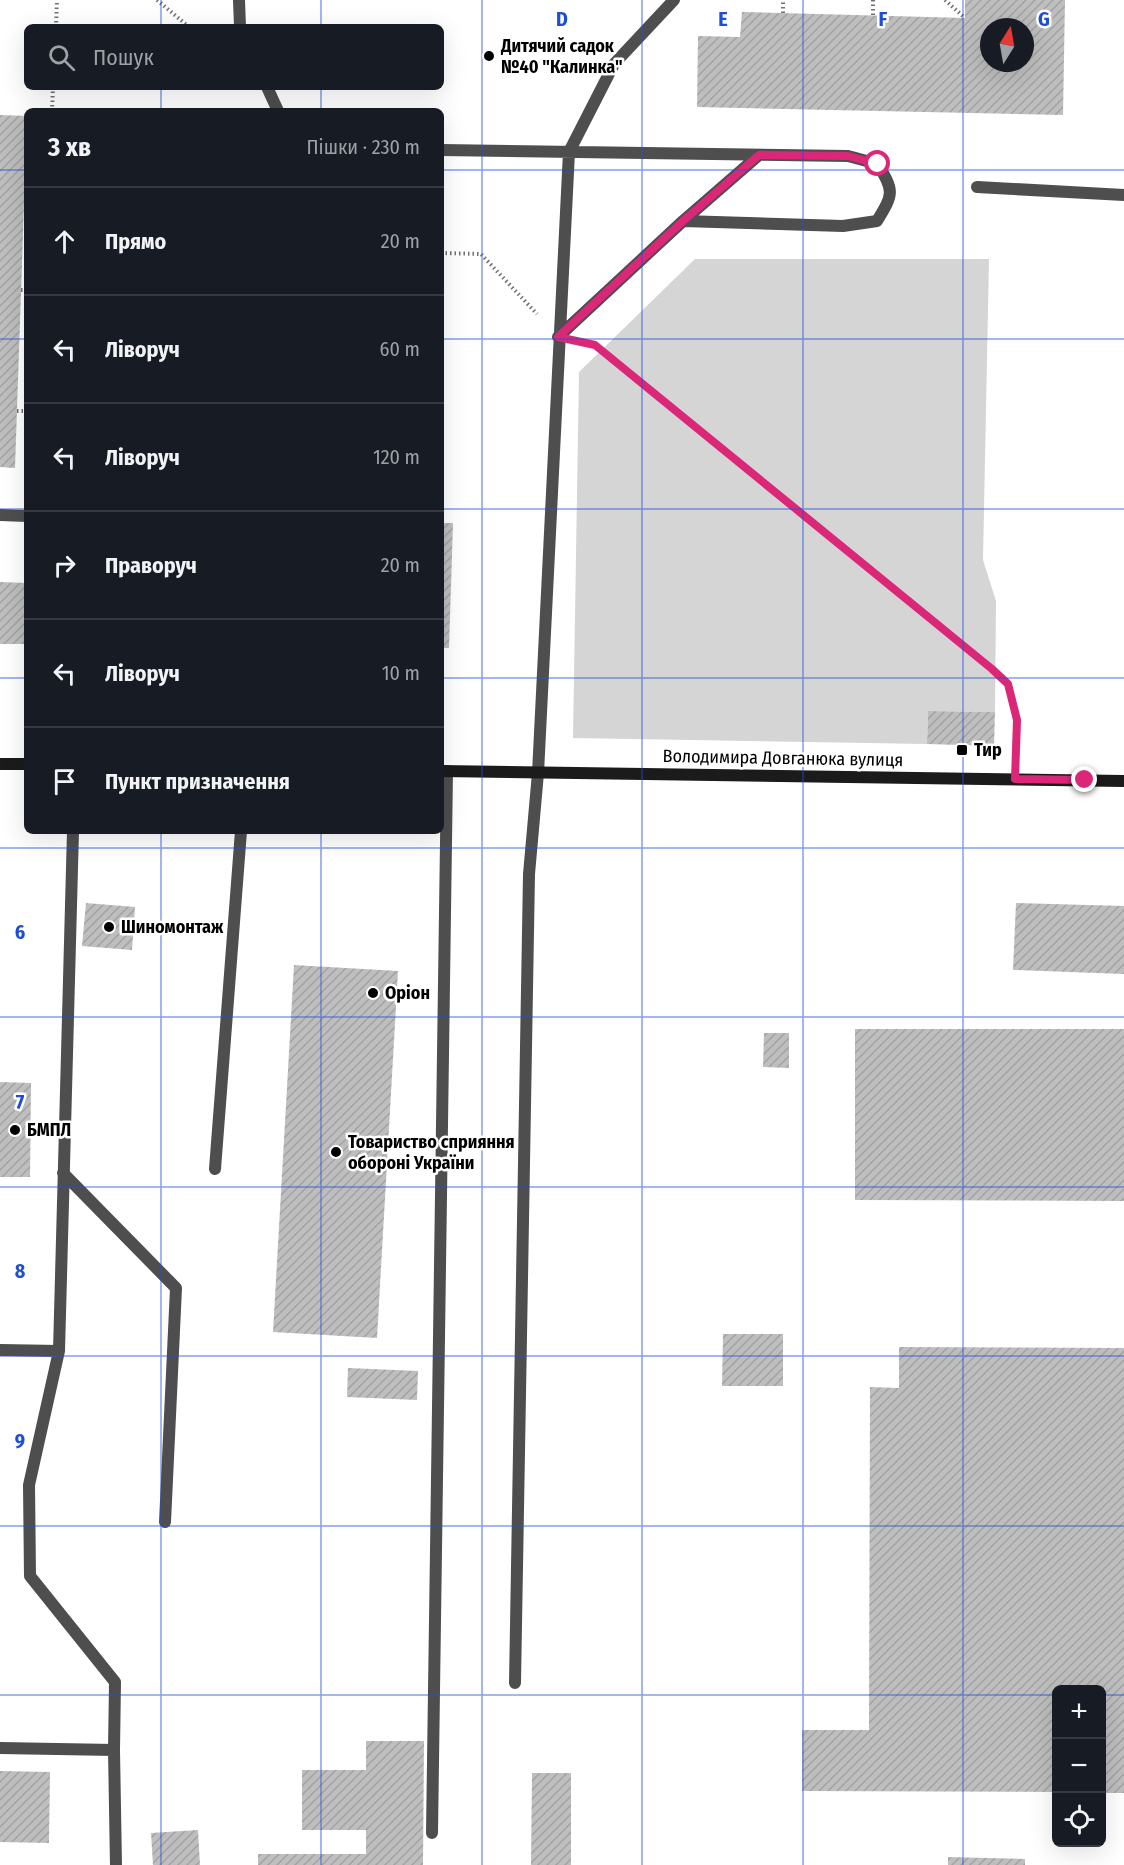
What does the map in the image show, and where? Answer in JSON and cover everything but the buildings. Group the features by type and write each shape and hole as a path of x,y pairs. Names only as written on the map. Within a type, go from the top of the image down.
{"main road":[{"path":"0,764 24,764"},
{"name":"Володимира Довганюка вулиця","path":"444,771 1124,781"}],"lane":[{"path":"239,0 240,24"},
{"path":"515,1683 529,874 538,773 569,152 614,64 674,0"},
{"path":"268,90 277,108"},
{"path":"444,150 848,156 878,164 890,185 889,202 878,221 843,226 683,221"},
{"path":"558,337 683,221 759,155"},
{"path":"977,187 1124,195"},
{"path":"0,515 24,516"},
{"path":"73,834 59,1351 29,1485 30,1576 115,1682 116,1865"},
{"path":"215,1169 241,834"},
{"path":"432,1833 443,834"},
{"path":"63,1173 176,1288 165,1522"},
{"path":"0,1350 59,1351"},
{"path":"0,1748 114,1750"}],"path":[{"path":"56,24 57,0"},
{"path":"157,0 185,24"},
{"path":"783,0 783,13"},
{"path":"873,0 873,15"},
{"path":"945,0 965,18"},
{"path":"52,108 53,90"},
{"path":"444,254 482,255 558,337 595,345 992,669 1008,684 1017,720 1015,779"},
{"path":"17,411 24,411"}],"shaded area":[{"path":"695,259 989,259 983,560 996,601 995,712 928,711 927,744 573,738 579,372"}],"place":[{"name":"Дитячий садок №40 \"Калинка\"","path":"489,56"},
{"name":"Тир","path":"962,750"},
{"name":"Шиномонтаж","path":"109,927"},
{"name":"Оріон","path":"373,993"},
{"name":"БМПЛ","path":"15,1130"},
{"name":"Товариство сприяння обороні України","path":"336,1152"}],"route":[{"path":"878,164 848,156 759,155 683,221 558,337 595,345 1008,684 1017,720 1015,779 1085,780"}]}
